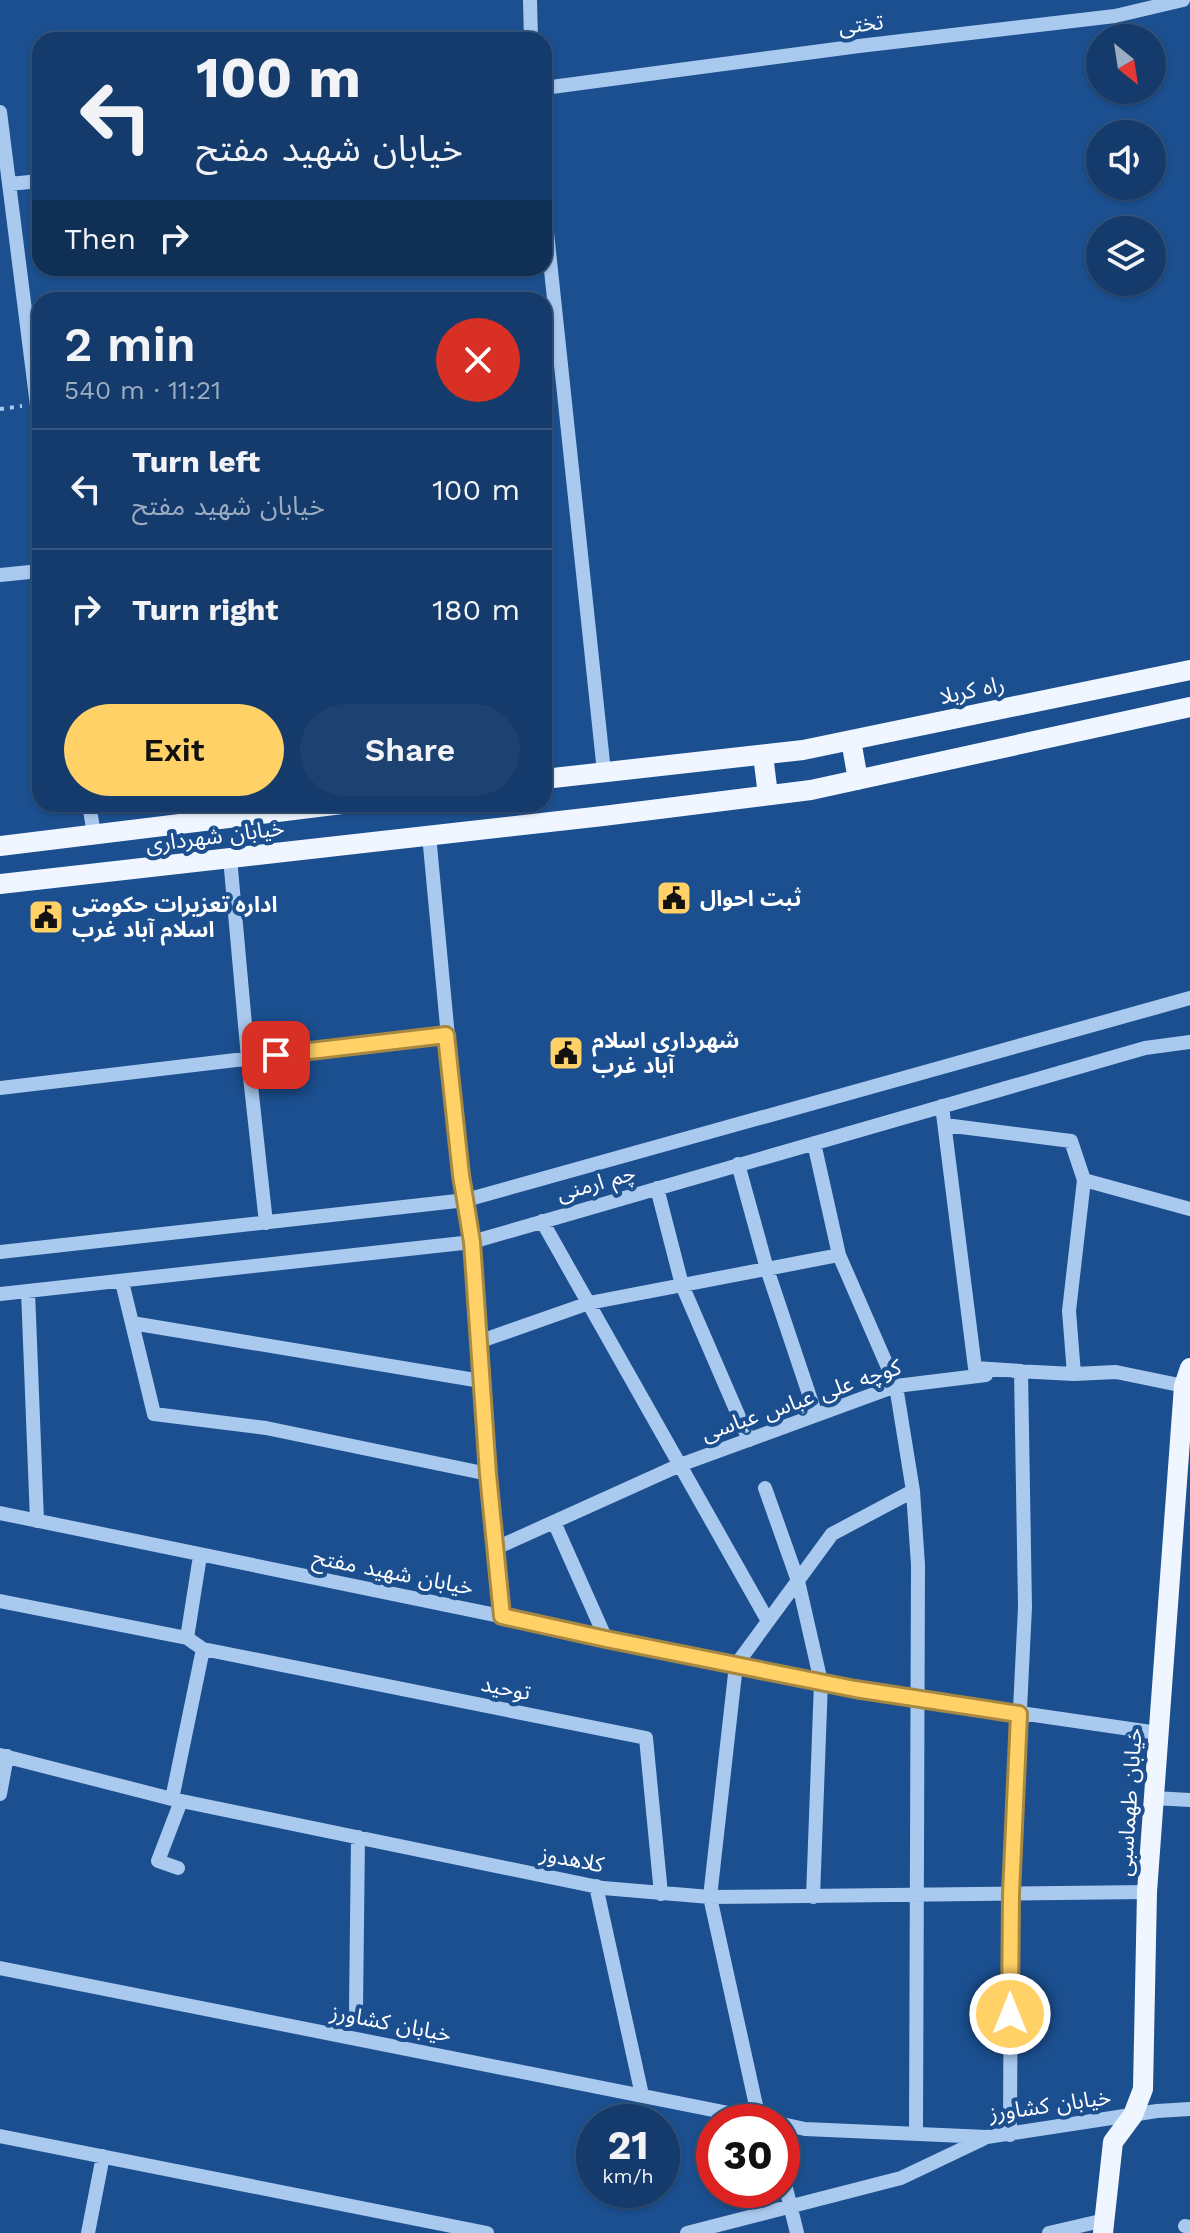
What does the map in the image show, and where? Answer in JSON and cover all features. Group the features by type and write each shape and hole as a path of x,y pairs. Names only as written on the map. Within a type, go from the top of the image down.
{"main road":[{"name":"راه کربلا","path":"763,755 803,750 1190,670"},
{"path":"552,778 763,755 768,795 811,790 1190,707"},
{"path":"851,740 858,780"},
{"name":"خیابان شهرداری","path":"0,884 768,795"},
{"name":"خیابان شهرداری","path":"0,846 276,812"},
{"name":"خیابان طهماسبی","path":"1104,2226 1113,2142 1133,2115 1143,2089 1147,1892 1187,1377"}],"street":[{"path":"530,0 531,32"},
{"name":"تختی","path":"552,87 1115,16 1183,0"},
{"path":"0,112 32,366"},
{"path":"9,184 32,182"},
{"path":"552,276 604,772"},
{"path":"0,575 32,572"},
{"path":"90,812 94,834"},
{"path":"429,835 446,1035 461,1175 472,1242 488,1474 502,1616"},
{"path":"230,858 266,1223"},
{"name":"چم ارمنی","path":"0,1252 466,1200 1190,998"},
{"path":"0,1088 446,1035"},
{"name":"چم ارمنی","path":"0,1294 472,1242 1145,1048 1190,1042"},
{"path":"942,1106 975,1368 1021,1371 1025,1607 1011,1894 1010,2135"},
{"path":"945,1125 1071,1141 1084,1180 1069,1311 1074,1374"},
{"path":"814,1143 839,1255 896,1386 913,1491 918,1565 916,2133"},
{"path":"738,1164 767,1269 816,1415"},
{"path":"1084,1180 1190,1209"},
{"path":"657,1188 682,1285 749,1440"},
{"path":"542,1221 768,1621"},
{"path":"0,1244 0,1252"},
{"path":"478,1342 589,1303 839,1255"},
{"path":"122,1282 154,1414 266,1428 488,1474"},
{"path":"28,1291 37,1521"},
{"path":"132,1323 481,1381"},
{"name":"کوچه علی عباس عباسی","path":"496,1548 680,1465 896,1386 1021,1371 1074,1374 1116,1372 1187,1377"},
{"path":"765,1488 798,1581 821,1682 813,1897"},
{"path":"764,2104 710,1897 736,1665 832,1534 913,1491"},
{"name":"خیابان شهید مفتح","path":"0,1513 821,1682 917,1699 1158,1733"},
{"path":"554,1522 606,1639"},
{"path":"187,1638 200,1556"},
{"path":"0,1601 187,1638 203,1649 177,1800 158,1861 178,1868"},
{"name":"توحید","path":"203,1649 646,1738 661,1894"},
{"path":"0,1794 4,1756"},
{"name":"کلاهدوز","path":"4,1756 177,1800 596,1886 661,1894 813,1897 1147,1892"},
{"path":"1153,1798 1190,1800"},
{"path":"356,2009 358,1837"},
{"path":"596,1886 642,2095"},
{"name":"خیابان کشاورز","path":"0,1968 696,2106"},
{"name":"خیابان کشاورز","path":"800,2128 987,2137 1190,2109"},
{"path":"0,2136 487,2233"},
{"path":"800,2203 901,2178 987,2137"},
{"path":"88,2233 103,2156"},
{"path":"687,2233 782,2208"},
{"path":"791,2208 797,2233"},
{"path":"1049,2233 1104,2226"}],"place":[{"name":"ثبت احوال","path":"674,898"},
{"name":"اداره تعزیرات حکومتی اسلام آباد غرب","path":"46,917"},
{"name":"شهرداری اسلام آباد غرب","path":"566,1053"}],"route":[{"path":"276,1055 446,1035 461,1175 472,1242 488,1474 502,1616 855,1689 1019,1714 1011,1894 1010,2014"}]}
